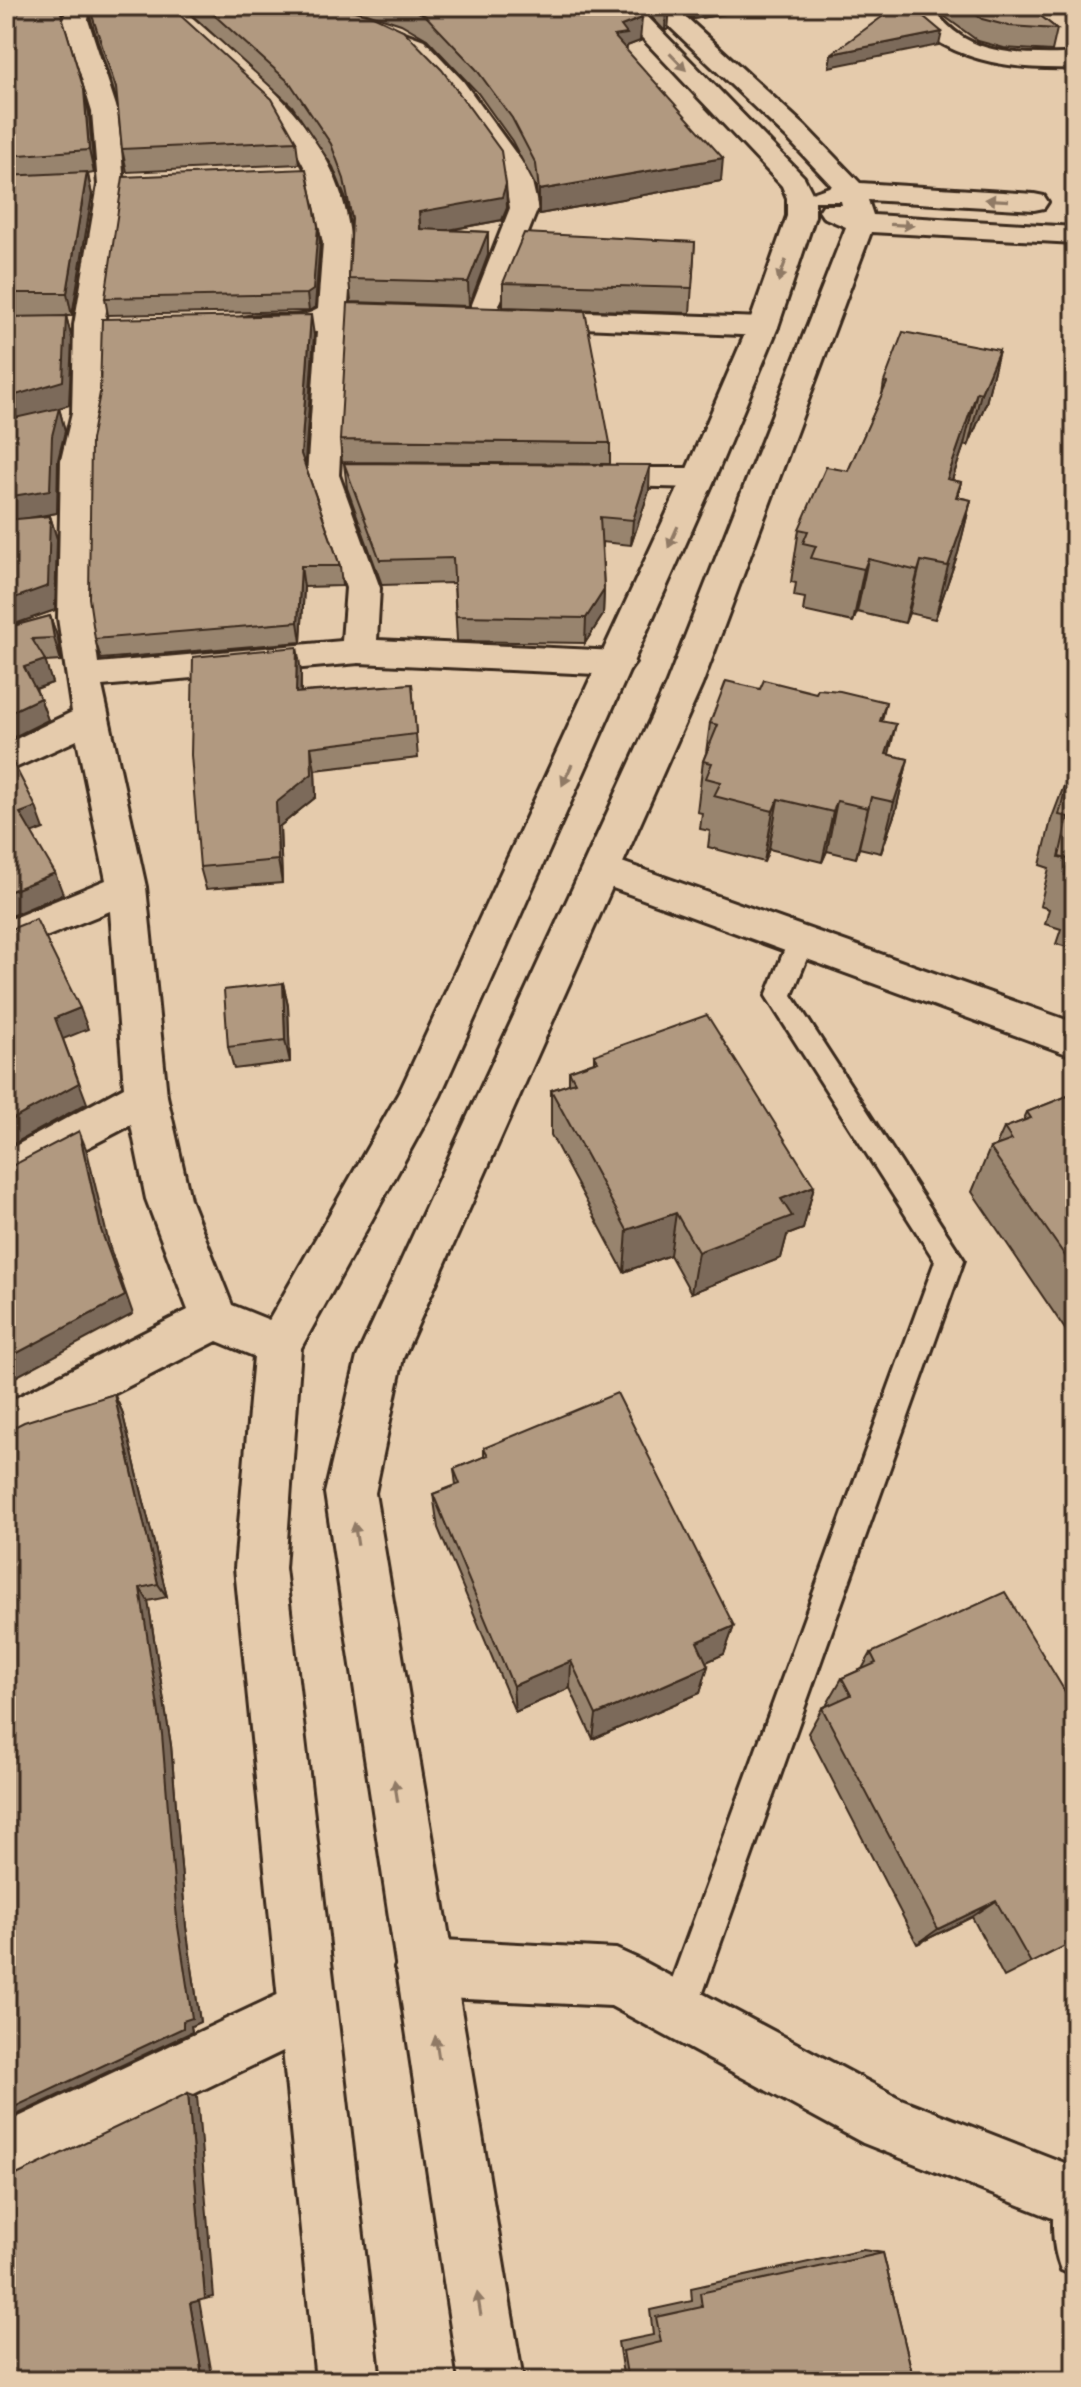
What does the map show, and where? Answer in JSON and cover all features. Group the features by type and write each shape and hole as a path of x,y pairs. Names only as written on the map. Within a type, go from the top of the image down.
{"street":[{"path":"78,6 76,20 105,112 123,184 76,326 74,416 77,460 63,525 61,622 82,676 127,887 146,1096 168,1199 215,1319 278,1345"},
{"path":"165,6 286,115 304,140 321,174 337,243 333,313 339,476 363,588 359,651"},
{"path":"315,6 331,16 385,31 415,45 454,86 517,173 524,208 482,317"},
{"path":"348,2381 260,1568 278,1345 419,1096 699,478 763,327 801,216 801,198 794,183 624,6"},
{"path":"660,6 796,132 857,207"},
{"path":"912,6 957,44 1021,62 1075,61"},
{"path":"291,175 321,174"},
{"path":"81,186 123,184"},
{"path":"801,198 1075,235"},
{"path":"857,207 1059,203"},
{"path":"491,2381 350,1493 380,1357 684,685 857,207"},
{"path":"225,324 316,323 333,313 763,327"},
{"path":"76,326 120,325"},
{"path":"559,478 699,478"},
{"path":"82,676 359,651 617,663"},
{"path":"6,759 91,718"},
{"path":"602,869 1075,1040"},
{"path":"6,938 127,887"},
{"path":"6,1172 146,1096"},
{"path":"6,1427 215,1319"},
{"path":"424,1968 616,1978 884,2122 1075,2197"},
{"path":"6,2154 307,2010"}],"lane":[{"path":"678,2012 950,1260 779,996 801,941"},
{"path":"1075,2197 1075,2256"}],"building":[{"path":"6,6 59,6 84,90 89,150 6,156"},
{"path":"89,6 170,6 272,99 296,141 122,149 116,88"},
{"path":"204,6 336,6 373,16 403,30 442,70 501,151 506,184 502,197 419,212 420,229 488,232 468,282 349,279 352,219 344,179 331,144 290,83"},
{"path":"407,6 631,6 642,18 621,26 627,34 614,36 723,158 539,190 536,164 512,118 476,69 426,16"},
{"path":"897,6 911,6 942,32 831,54"},
{"path":"964,6 1028,6 1057,29 1009,26 982,19"},
{"path":"306,169 318,226 313,290 307,294 105,298 123,177"},
{"path":"87,172 67,293 6,293 6,176"},
{"path":"524,233 695,242 692,288 503,283"},
{"path":"348,303 585,311 610,443 340,440"},
{"path":"311,315 301,454 340,566 301,566 298,622 95,639 89,598 91,440 100,393 102,319"},
{"path":"66,316 63,381 6,398 6,317"},
{"path":"903,332 999,350 981,393 977,392 947,479 961,482 956,497 971,500 948,566 921,561 918,571 868,559 864,569 811,558 816,546 803,543 808,531 799,529 826,467 848,471 887,383 884,382"},
{"path":"59,408 52,436 50,490 6,497 6,420"},
{"path":"344,463 650,465 633,520 600,517 604,590 586,618 456,616 453,558 380,560"},
{"path":"50,516 48,586 6,601 6,520"},
{"path":"50,616 54,638 32,639 45,660 24,667 40,698 6,714 6,628"},
{"path":"297,647 296,693 412,684 416,734 311,747 312,774 276,803 278,860 200,867 191,755 193,657"},
{"path":"764,680 816,693 818,689 840,691 886,702 880,721 896,724 886,754 908,759 894,802 871,797 868,808 837,801 833,812 778,799 773,811 714,796 721,782 706,778 712,763 703,761 718,725 710,723 726,681 760,689"},
{"path":"6,749 36,807 20,813 55,873 6,893"},
{"path":"1070,770 1075,771 1075,878 1065,875 1068,859 1059,857 1068,817 1059,815"},
{"path":"36,919 80,1008 55,1018 79,1083 6,1123 6,931"},
{"path":"283,983 285,1040 228,1047 224,990"},
{"path":"707,1015 814,1186 781,1199 792,1216 698,1252 676,1213 627,1230 551,1090 575,1082 569,1071 598,1061 594,1055"},
{"path":"1075,1093 1075,1270 990,1148 1012,1140 1004,1128 1031,1118 1027,1112"},
{"path":"79,1131 101,1230 125,1296 6,1359 6,1169"},
{"path":"617,1393 734,1626 697,1642 708,1666 596,1715 571,1661 513,1686 433,1494 460,1484 454,1469 488,1455 484,1448"},
{"path":"114,1394 158,1584 140,1588 162,1734 177,1920 192,2018 183,2021 183,2028 6,2111 6,1431 24,1422"},
{"path":"1005,1592 1075,1708 1075,1941 1031,1963 996,1901 938,1929 822,1708 851,1695 842,1678 876,1663 871,1653"},
{"path":"188,2093 205,2299 190,2303 203,2381 6,2381 6,2180"},
{"path":"883,2253 914,2381 628,2381 623,2351 661,2342 656,2317 702,2307 700,2293"}]}
